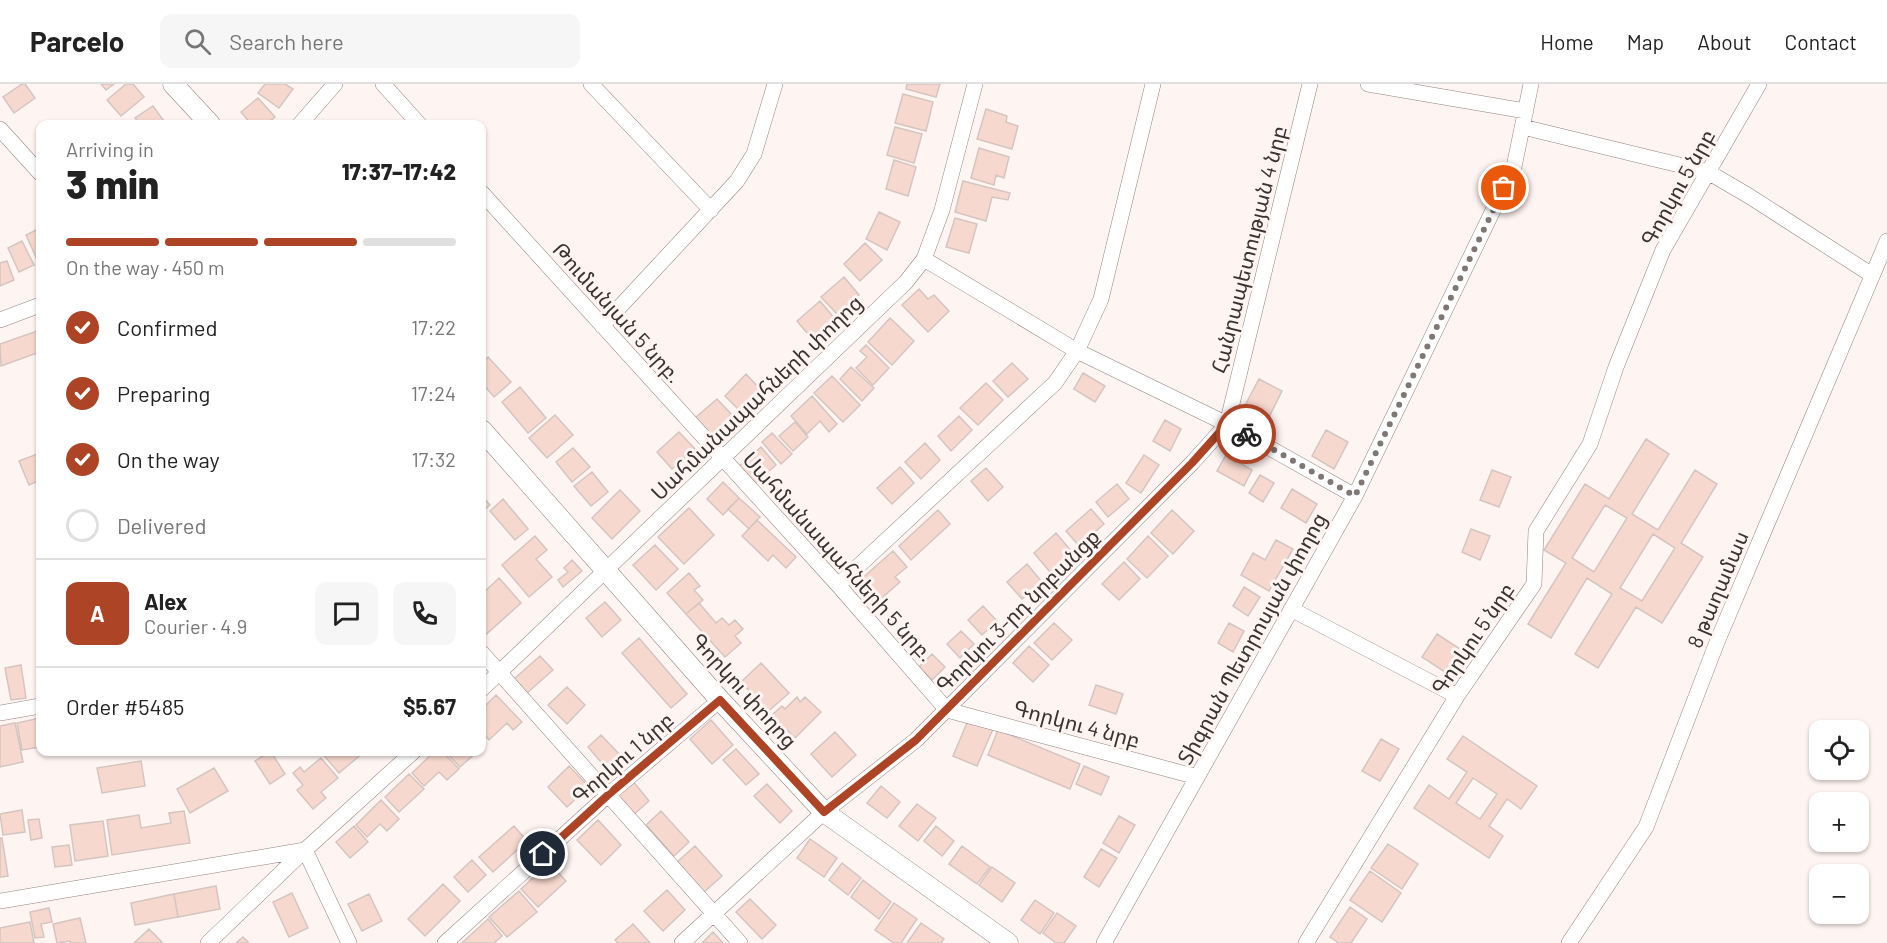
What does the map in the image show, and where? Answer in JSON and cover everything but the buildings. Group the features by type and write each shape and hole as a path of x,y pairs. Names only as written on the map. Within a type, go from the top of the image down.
{"street":[{"path":"173,84 206,120"},
{"path":"304,120 336,84"},
{"path":"383,84 415,120"},
{"path":"591,84 711,210"},
{"path":"602,326 737,182 754,154 775,84"},
{"name":"Սահմանապահների փողոց","path":"486,685 906,282 924,259 942,210 975,84"},
{"path":"838,585 1055,383 1077,351 1101,299 1153,84"},
{"name":"Հանրապետության 4 նրբ","path":"1227,424 1310,84"},
{"path":"1368,84 1526,111"},
{"name":"Տիգրան Պետրոսյան փողոց","path":"1104,943 1355,496 1514,167 1531,84"},
{"name":"Գորկու 5 նրբ","path":"1306,943 1457,696 1534,584 1536,531 1590,444 1616,367 1663,250 1759,84"},
{"path":"1522,127 1708,172 1872,275"},
{"path":"0,129 36,169"},
{"name":"Թումանյան 5 նրբ.","path":"486,197 724,458"},
{"name":"8 թաղամաս","path":"1569,943 1646,827 1717,642 1887,241"},
{"path":"924,259 1077,351 1227,424 1355,496"},
{"path":"0,320 36,306"},
{"name":"Գորկու 3-րդ նրբանցք","path":"682,943 824,812 916,740 1184,471 1227,424"},
{"name":"Գորկու փողոց","path":"486,435 720,700 824,812 1008,943"},
{"name":"Սահմանապահների 5 նրբ.","path":"724,458 947,710"},
{"path":"1291,609 1457,696"},
{"path":"486,657 740,943"},
{"name":"Գորկու 1 նրբ","path":"445,943 608,795 720,700"},
{"path":"0,713 36,707"},
{"name":"Գորկու 4 նրբ","path":"947,710 1197,777"},
{"path":"208,943 305,850 409,756"},
{"path":"0,901 305,850"},
{"path":"305,850 349,943"}],"way so far":[{"path":"1246,434 1355,496 1504,188"}],"route":[{"path":"543,854 608,795 720,700 824,812 916,740 1192,463 1227,424 1246,434"}]}
